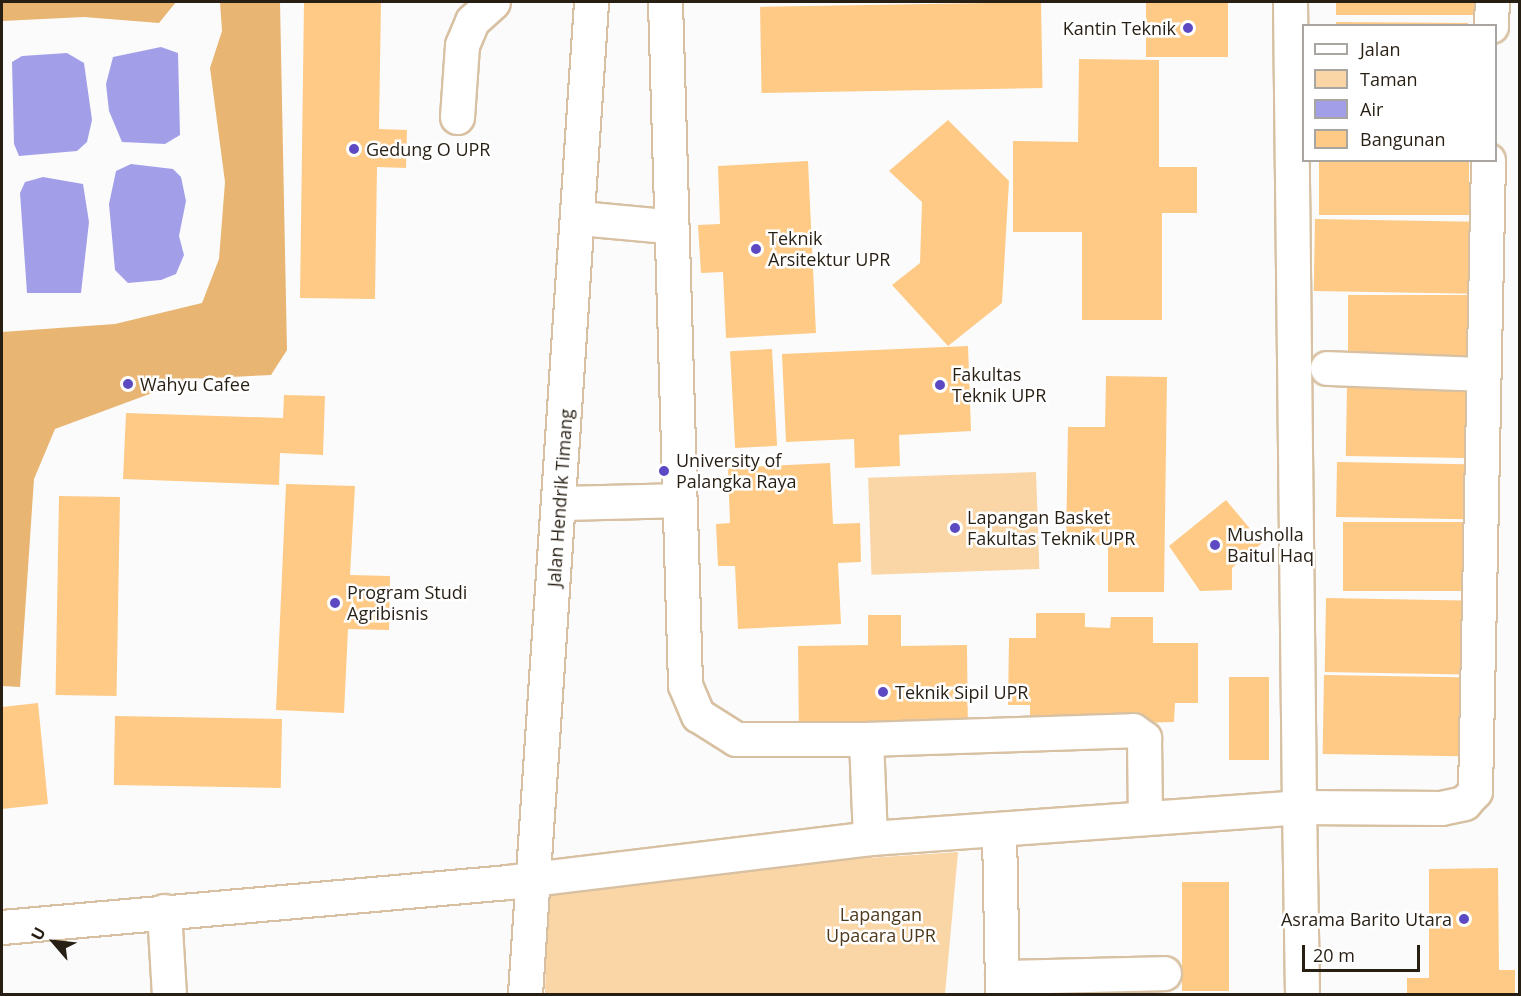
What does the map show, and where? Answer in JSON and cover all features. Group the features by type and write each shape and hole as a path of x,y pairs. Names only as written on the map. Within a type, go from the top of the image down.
{"street":[{"path":"457,117 462,45 472,21 493,2"},
{"name":"Jalan Hendrik Timang","path":"525,994 580,218 591,2"},
{"path":"665,2 667,226 686,685 698,715 736,739 866,739 1133,730 1144,738 1145,818"},
{"path":"1290,2 1302,994"},
{"path":"1491,24 1492,2"},
{"path":"2,927 533,876 870,838 999,831 1299,807 1441,808 1464,803 1475,791 1488,162"},
{"path":"580,218 667,226"},
{"path":"1327,368 1483,374"},
{"path":"559,503 678,500"},
{"path":"866,739 870,838"},
{"path":"999,831 1002,986 1164,973"},
{"path":"164,911 169,994"}],"green space":[{"name":"Lapangan Basket Fakultas Teknik UPR","path":"1036,472 1039,569 871,575 868,478"},
{"name":"Lapangan Upacara UPR","path":"958,852 945,994 545,994 548,879"}],"shaded area":[{"path":"2,2 176,2 159,23 84,17 2,21"},
{"path":"220,2 280,2 287,350 271,375 190,379 55,429 34,479 20,687 2,686 2,332 115,324 202,303 219,259 225,182 210,68 222,31"}],"water":[{"path":"161,47 178,53 180,135 165,144 122,142 109,111 106,84 113,57"},
{"path":"67,53 84,63 92,120 87,142 77,151 19,156 14,144 12,62 22,56"},
{"path":"131,164 173,169 181,177 186,201 179,236 184,255 176,274 161,280 128,283 115,270 109,204 116,171"},
{"path":"43,177 83,184 89,222 81,293 27,293 20,193 25,182"}],"building":[{"name":"Gedung O UPR","path":"304,2 381,2 379,129 407,130 406,168 377,167 375,299 300,298"},
{"path":"1041,2 1043,88 762,93 760,7"},
{"name":"Kantin Teknik","path":"1146,2 1228,2 1228,57 1146,57"},
{"path":"1336,2 1474,2 1474,15 1336,15"},
{"path":"1336,22 1468,23 1468,24 1336,24"},
{"path":"1079,59 1159,60 1159,167 1197,167 1197,213 1162,213 1162,320 1082,320 1082,232 1013,232 1013,141 1078,142"},
{"path":"948,120 1009,181 1002,303 948,346 892,285 920,263 922,202 889,171"},
{"name":"Teknik Arsitektur UPR","path":"808,161 816,333 726,338 723,272 701,273 698,225 720,224 718,166"},
{"path":"1319,162 1469,162 1469,215 1319,215"},
{"path":"1315,219 1474,222 1473,294 1314,291"},
{"path":"1348,295 1476,295 1476,358 1348,358"},
{"path":"968,346 971,431 899,435 900,466 855,468 854,439 786,442 782,354"},
{"path":"772,349 777,446 735,448 730,351"},
{"path":"1106,376 1167,377 1164,592 1108,592 1108,545 1066,545 1068,427 1105,427"},
{"path":"1347,387 1467,389 1466,458 1346,456"},
{"path":"284,395 325,396 323,455 280,453 279,485 123,479 126,413 283,418"},
{"path":"1337,462 1467,464 1466,519 1336,517"},
{"path":"830,463 833,524 860,523 861,562 838,563 841,624 738,629 735,566 718,566 716,524 730,523 728,468"},
{"name":"Program Studi Agribisnis","path":"286,484 355,486 350,575 390,576 389,630 348,629 344,713 276,710"},
{"path":"59,496 120,497 117,696 56,695"},
{"name":"Musholla Baitul Haq","path":"1226,500 1262,543 1232,568 1232,590 1200,591 1169,546"},
{"path":"1343,522 1468,522 1468,591 1343,591"},
{"path":"1326,598 1464,600 1463,674 1325,672"},
{"path":"1036,613 1085,613 1085,627 1110,628 1111,617 1153,617 1153,643 1198,643 1198,703 1175,703 1174,722 1030,726 1030,705 1008,705 1009,638 1036,638"},
{"name":"Teknik Sipil UPR","path":"868,615 901,615 901,646 967,645 968,738 799,741 798,646 868,645"},
{"path":"1324,675 1460,677 1459,756 1323,754"},
{"path":"1229,677 1269,677 1269,760 1229,760"},
{"path":"38,703 48,804 2,809 2,707"},
{"path":"115,716 282,719 281,788 114,785"},
{"name":"Asrama Barito Utara","path":"1498,868 1499,970 1515,970 1515,994 1407,994 1407,978 1429,978 1429,869"},
{"path":"1182,882 1229,882 1229,991 1182,991"}],"place":[{"name":"Kantin Teknik","path":"1188,28"},
{"name":"Gedung O UPR","path":"354,149"},
{"name":"Teknik Arsitektur UPR","path":"756,249"},
{"name":"Wahyu Cafee","path":"128,384"},
{"name":"Fakultas Teknik UPR","path":"940,385"},
{"name":"University of Palangka Raya","path":"664,471"},
{"name":"Lapangan Basket Fakultas Teknik UPR","path":"955,528"},
{"name":"Musholla Baitul Haq","path":"1215,545"},
{"name":"Program Studi Agribisnis","path":"335,603"},
{"name":"Teknik Sipil UPR","path":"883,692"},
{"name":"Asrama Barito Utara","path":"1464,919"}]}
